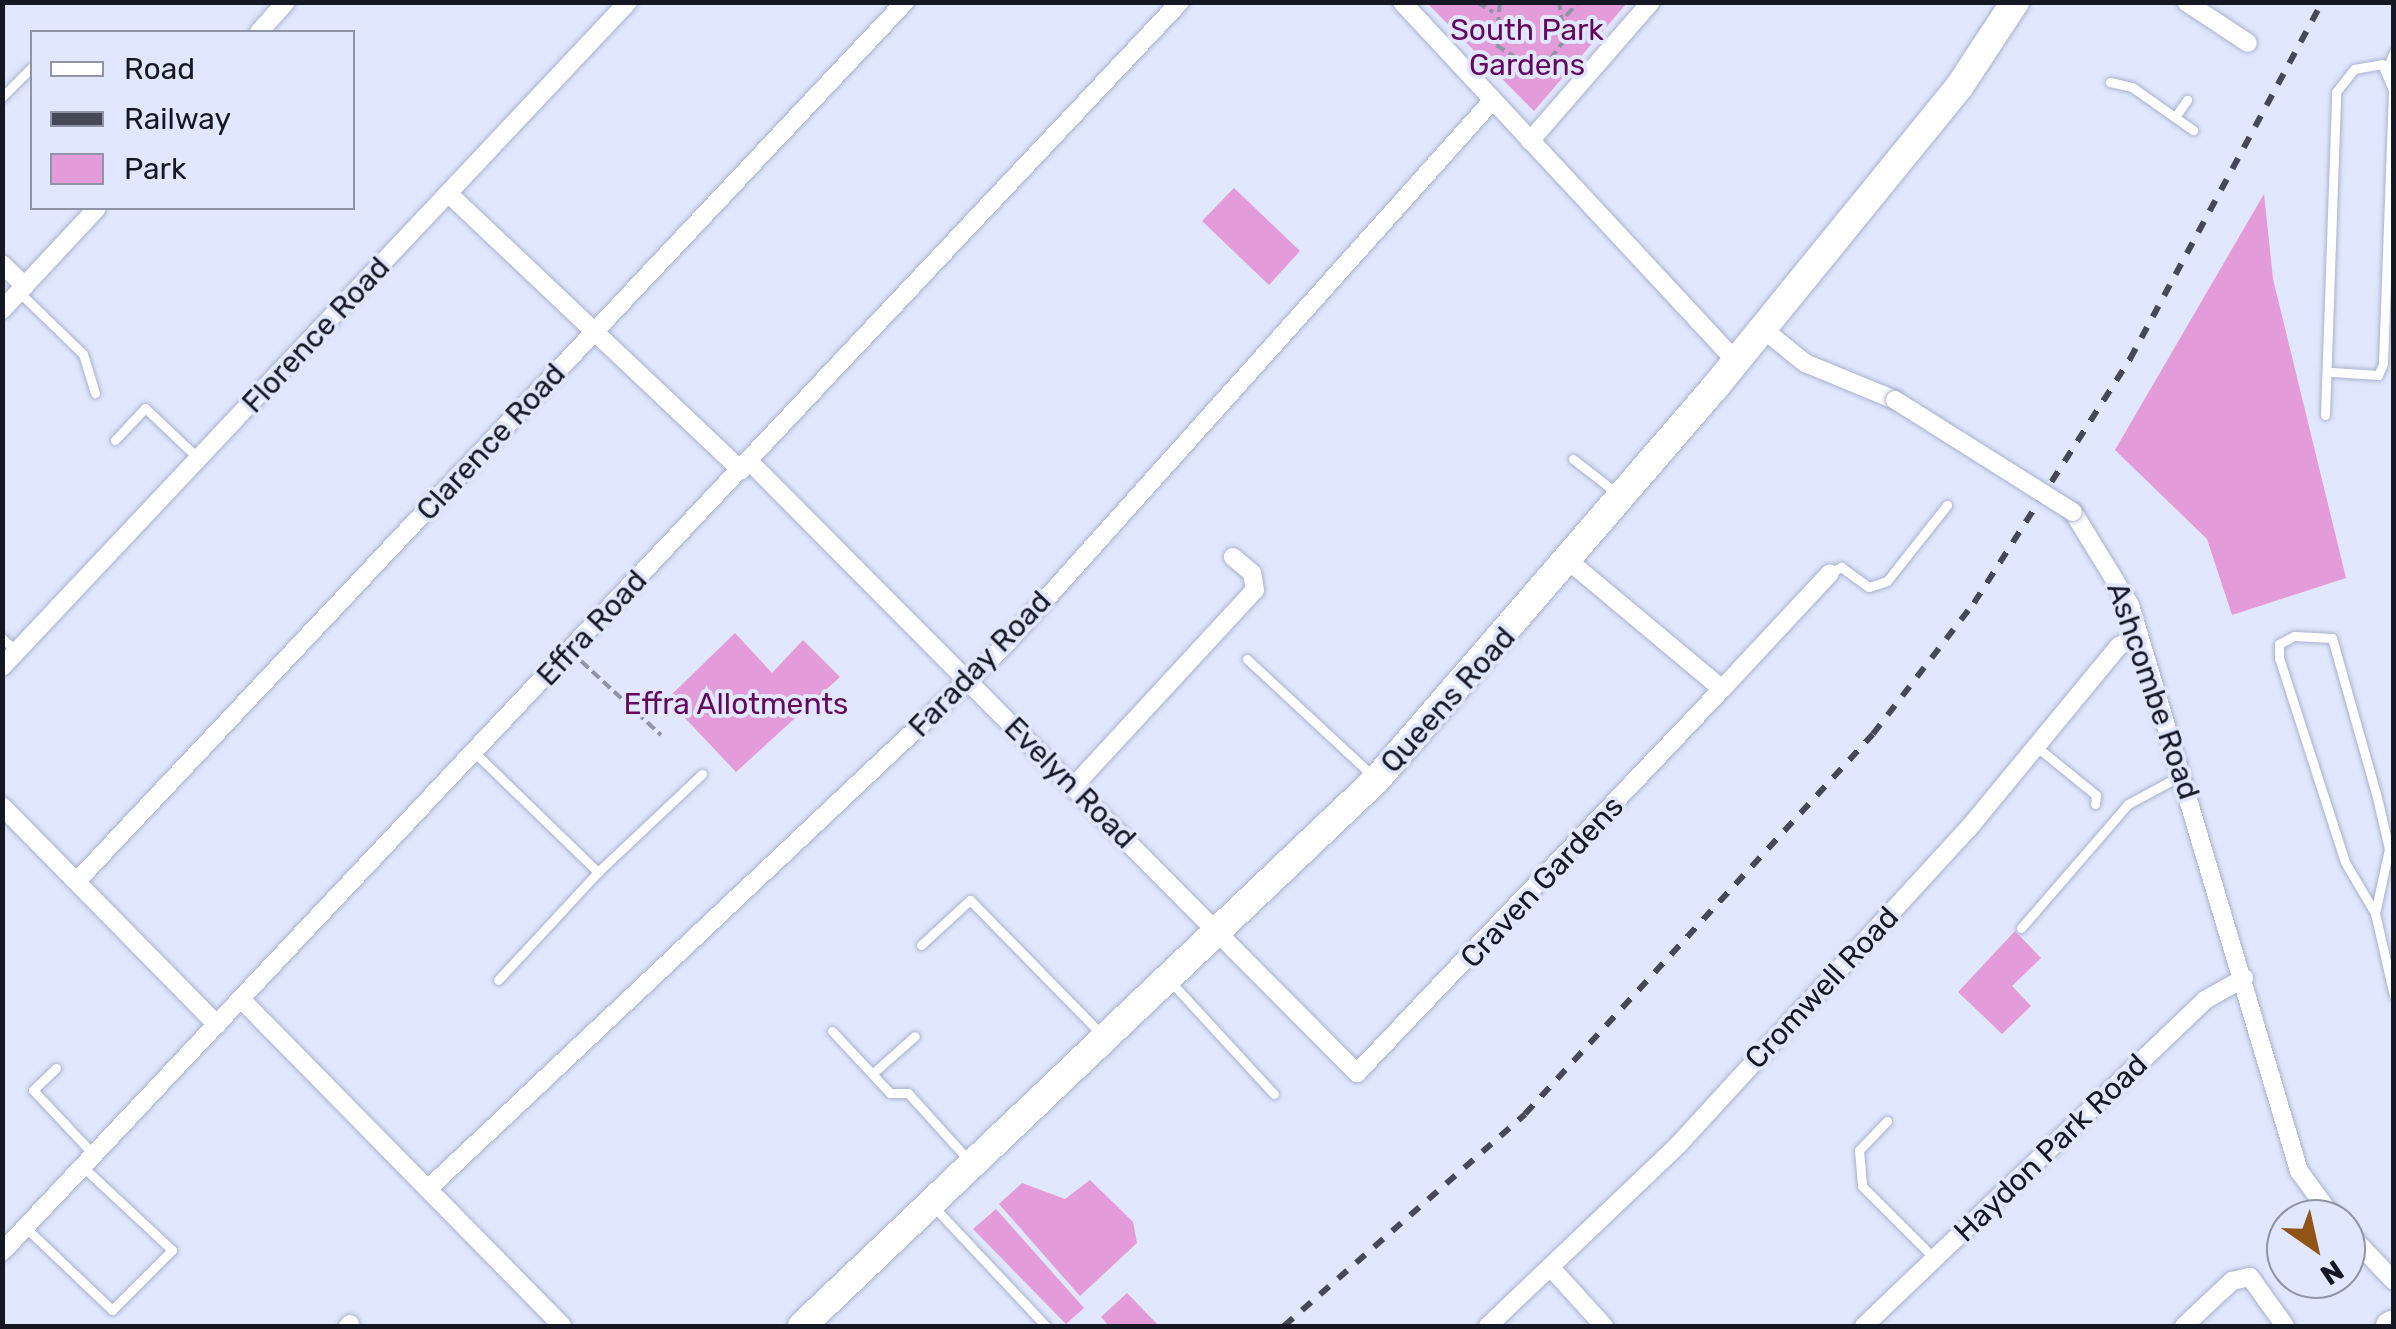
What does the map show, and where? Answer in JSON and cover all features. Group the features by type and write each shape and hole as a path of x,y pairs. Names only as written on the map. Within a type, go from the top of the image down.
{"street":[{"path":"260,30 286,2"},
{"name":"Florence Road","path":"2,667 628,2"},
{"name":"Clarence Road","path":"76,881 905,2"},
{"name":"Effra Road","path":"2,1252 1180,2"},
{"path":"1402,2 1736,362"},
{"path":"1530,140 1651,2"},
{"name":"Queens Road","path":"802,1326 1222,934 1376,779 1569,561 1736,362 1959,87 2015,2"},
{"path":"2186,2 2248,42"},
{"name":"Faraday Road","path":"429,1188 968,682 1492,101"},
{"name":"Evelyn Road","path":"449,194 745,466 1222,934"},
{"path":"2,310 95,210"},
{"path":"2,264 22,289"},
{"name":"Ashcombe Road","path":"1763,328 1806,363 1895,400 2073,512 2119,580 2183,775 2299,1172 2319,1199"},
{"path":"1073,786 1255,590 1233,557"},
{"path":"1569,561 1722,689 1830,572"},
{"name":"Cromwell Road","path":"1488,1326 1552,1270 1679,1144 2038,748 2119,646 2139,636"},
{"name":"Craven Gardens","path":"1222,934 1348,1070 1365,1072 1722,689"},
{"path":"2,806 217,1025"},
{"name":"Haydon Park Road","path":"1864,1326 2205,1000 2244,978"},
{"path":"242,999 562,1326"},
{"path":"2366,1252 2394,1281"},
{"path":"1552,1270 1604,1326"},
{"path":"2184,1326 2232,1282 2250,1277 2285,1320"}],"lane":[{"path":"2332,372 2378,375 2383,364 2387,69 2394,52"},
{"path":"2,97 30,69"},
{"path":"2325,415 2332,372 2336,92 2354,69 2387,69"},
{"path":"2110,82 2192,130"},
{"path":"2174,117 2188,100"},
{"path":"22,289 82,354 95,393"},
{"path":"115,440 145,408 200,459"},
{"path":"1573,459 1622,497"},
{"path":"1830,572 1841,567 1869,587 1888,581 1947,505"},
{"path":"2375,913 2355,889 2279,658 2279,644 2294,636 2332,638 2390,849 2375,913 2394,996"},
{"path":"2,638 17,652"},
{"path":"1247,659 1376,779"},
{"path":"2038,748 2096,794 2095,804"},
{"path":"474,752 598,872"},
{"path":"498,980 598,872 702,774"},
{"path":"2020,928 2149,784 2183,775"},
{"path":"921,945 970,900 1108,1042"},
{"path":"1171,982 1274,1094"},
{"path":"832,1031 890,1093 908,1093 975,1167"},
{"path":"872,1074 915,1036"},
{"path":"26,1228 112,1310 172,1250 88,1161 33,1090 56,1068"},
{"path":"1887,1120 1859,1150 1862,1186 1935,1259"},
{"path":"933,1206 1046,1326"}],"path":[{"path":"1477,2 1493,12"},
{"path":"1500,2 1493,12 1496,44 1526,64 1559,50 1566,16 1578,2"},
{"path":"1559,2 1566,16"},
{"path":"581,661 660,735"}],"green space":[{"name":"South Park Gardens","path":"1427,3 1627,3 1534,111"},
{"path":"1234,188 1300,251 1269,285 1202,221"},
{"path":"2264,194 2273,279 2346,578 2232,615 2207,539 2115,450"},
{"name":"Effra Allotments","path":"735,633 772,673 803,640 840,677 736,772 667,699"},
{"path":"2015,931 2041,958 2012,986 2031,1006 2002,1034 1958,992"},
{"path":"1090,1180 1133,1222 1137,1243 1080,1296 999,1204 1022,1183 1065,1199"},
{"path":"996,1209 1084,1308 1066,1324 973,1229"},
{"path":"1127,1293 1159,1326 1109,1326 1101,1317"}],"railway":[{"path":"1284,1326 1525,1114 1873,734 1974,603 2130,359 2322,2"}]}
